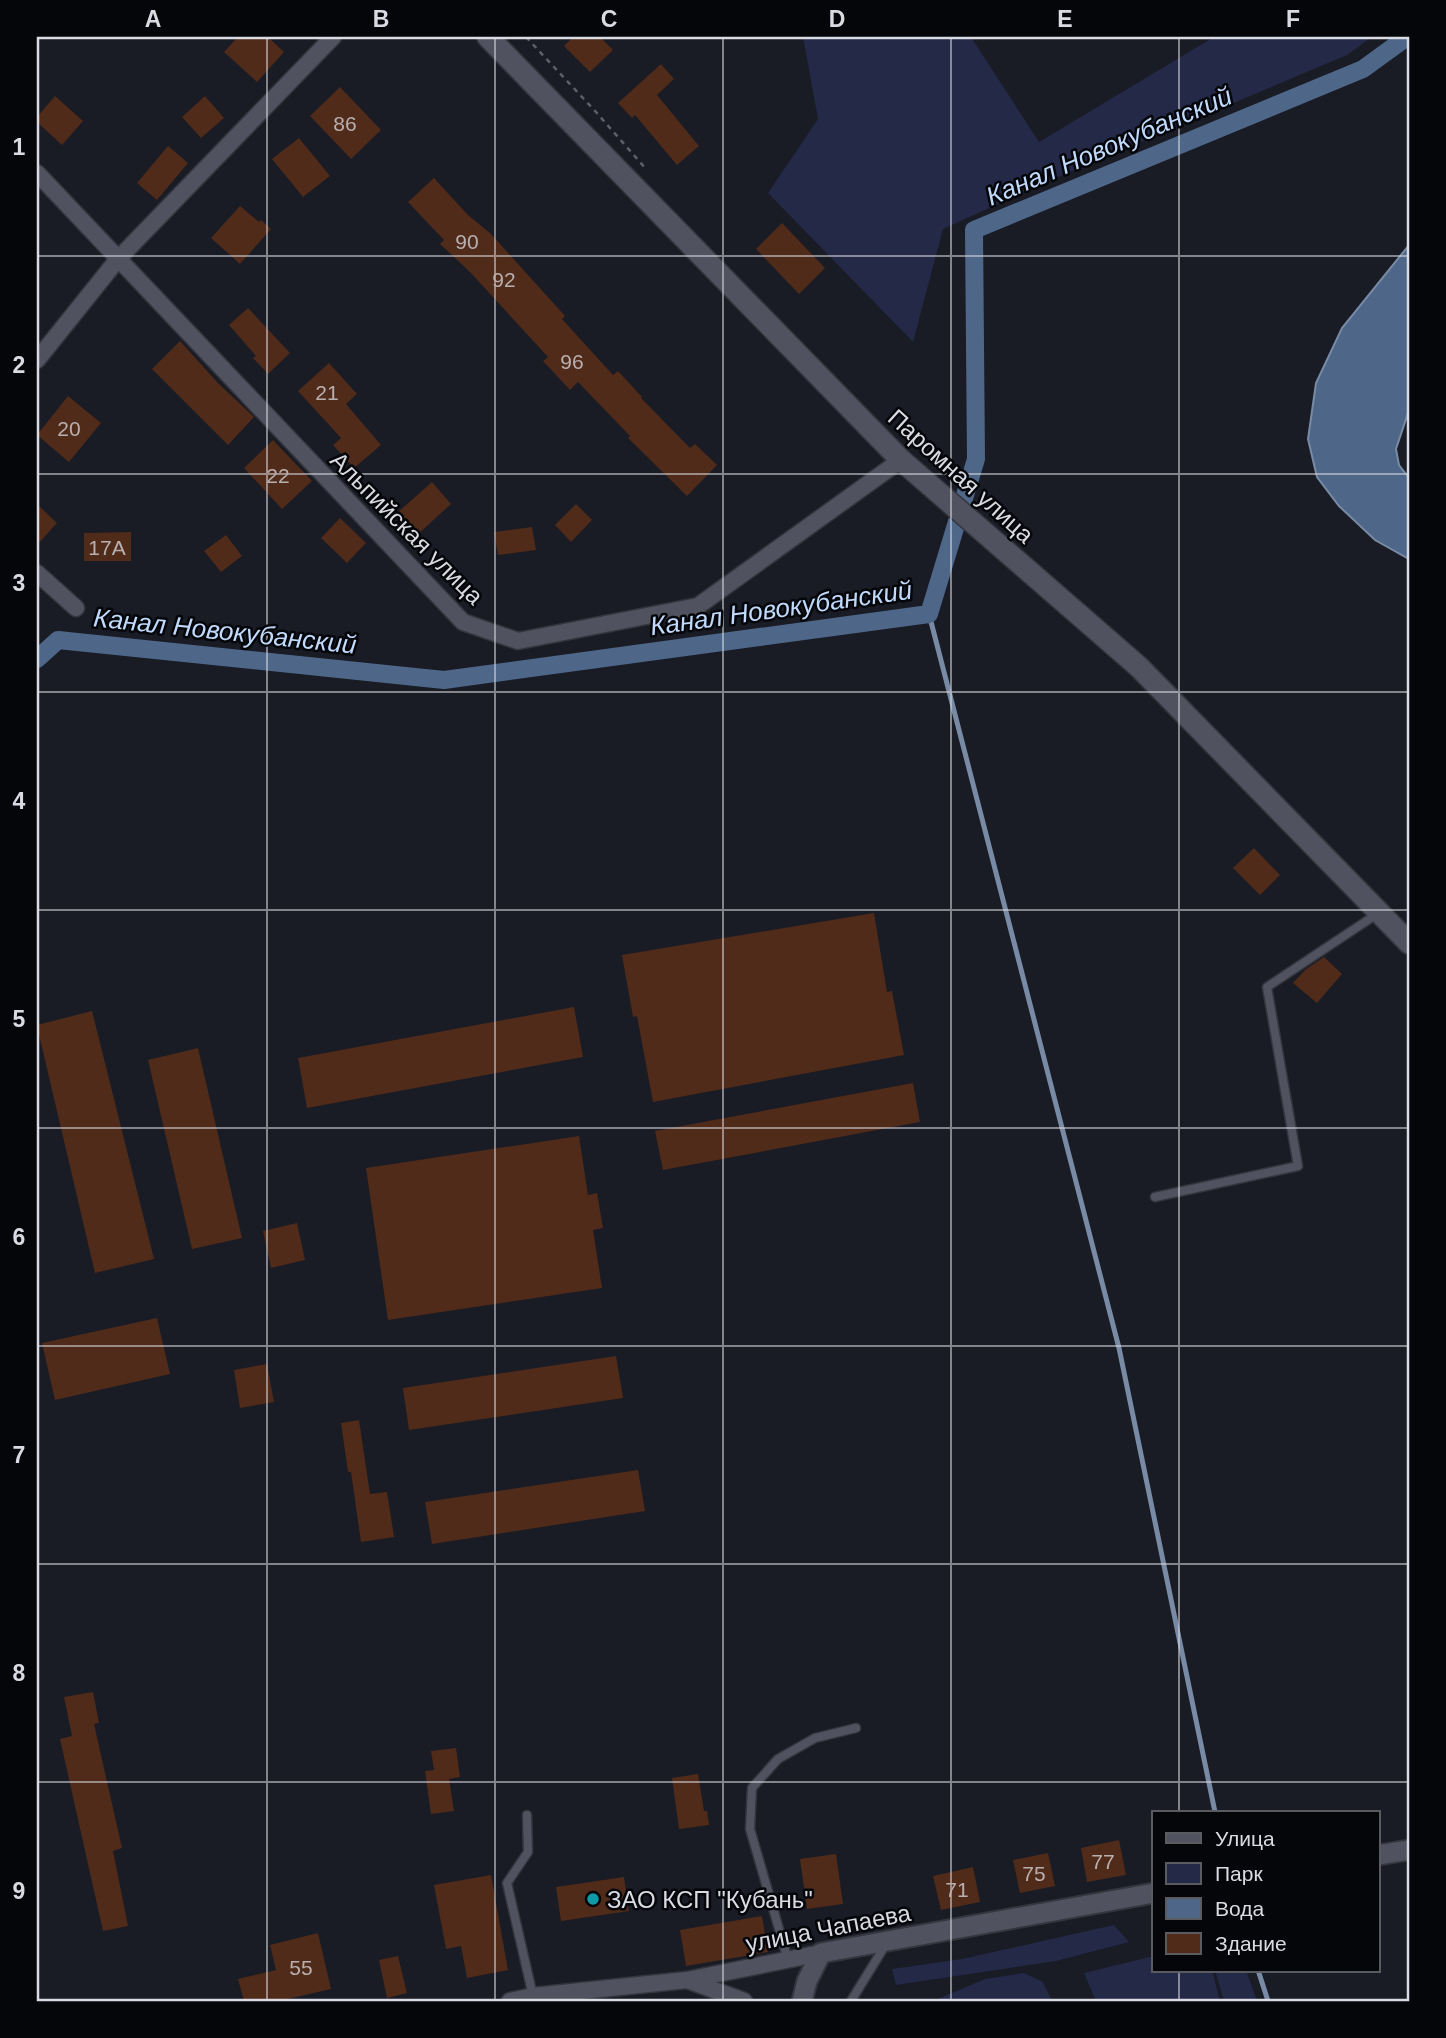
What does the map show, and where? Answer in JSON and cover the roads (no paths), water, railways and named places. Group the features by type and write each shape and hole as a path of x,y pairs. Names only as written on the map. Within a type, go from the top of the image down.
{"main road":[{"name":"Паромная улица","path":"489,37 901,460 1139,667 1409,943"}],"street":[{"path":"37,360 118,260 332,37"},
{"name":"Альпийская улица","path":"37,173 463,622 518,641 698,606 901,460"},
{"path":"37,573 76,608"},
{"path":"1380,1855 1409,1850"},
{"name":"улица Чапаева","path":"510,2001 533,1996 687,1980 788,1959 1152,1893"},
{"path":"802,2001 807,1982 821,1953"},
{"path":"687,1980 744,2001"}],"lane":[{"path":"1156,1197 1298,1166 1267,987 1380,912"},
{"path":"788,1959 750,1829 752,1788 778,1759 815,1738 856,1728"},
{"path":"527,1815 528,1853 507,1883 533,1996"},
{"path":"851,2001 888,1941"}],"water":[{"path":"1409,245 1409,410 1396,449 1399,465 1409,478 1409,559 1375,540 1339,506 1317,477 1308,439 1316,383 1342,328"}],"waterway":[{"name":"Канал Новокубанский","path":"37,659 58,640 444,680 929,614 976,459 974,230 1363,69 1407,37"},
{"path":"929,614 1119,1348 1215,1811"},
{"path":"1259,1972 1268,2001"}],"place":[{"name":"ЗАО КСП \"Кубань\"","path":"593,1899"}]}
